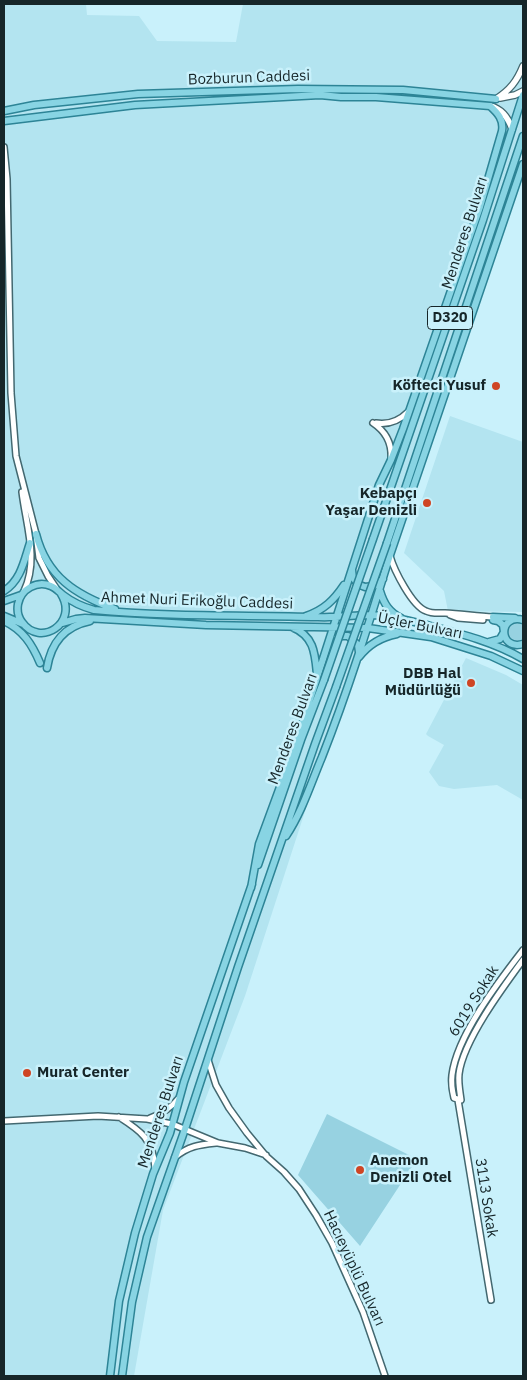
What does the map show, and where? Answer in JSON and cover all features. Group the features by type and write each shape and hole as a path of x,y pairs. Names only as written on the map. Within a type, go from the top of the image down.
{"main road":[{"path":"496,99 511,88 519,77 523,66"},
{"name":"Bozburun Caddesi","path":"4,111 138,94 298,89 403,90 496,99"},
{"path":"496,99 523,91"},
{"name":"Bozburun Caddesi","path":"4,121 135,105 320,95 376,97 490,106"},
{"name":"Menderes Bulvarı","path":"110,1376 119,1301 135,1233 155,1169 172,1124 321,679 373,539 426,373 456,300 484,220 523,95"},
{"path":"490,106 502,111 512,129"},
{"path":"321,679 327,646 379,485 426,373 447,302 480,207 503,127 501,119 490,106"},
{"name":"Menderes Bulvarı","path":"122,1376 132,1302 147,1237 315,744 387,543 523,136"},
{"path":"282,842 293,826 338,717 390,555 523,164"},
{"path":"456,339 471,318"},
{"path":"36,534 45,558 57,575 68,586 82,596 121,612"},
{"path":"4,591 16,580 30,543"},
{"path":"352,569 352,576 355,581 364,587 374,586 383,579"},
{"path":"302,617 327,606 348,580"},
{"path":"4,616 18,621 24,625 33,631 52,631 64,620 66,609 62,594 50,585 36,585 29,588 18,602 20,618 24,625"},
{"path":"380,590 388,610 404,620"},
{"path":"4,601 23,594"},
{"name":"Ahmet Nuri Erikoğlu Caddesi","path":"62,594 74,602 94,610 185,615 336,618"},
{"name":"Üçler Bulvarı","path":"336,618 372,615 404,620 473,637 523,659"},
{"path":"47,668 53,646 61,636 81,623 101,618"},
{"name":"Ahmet Nuri Erikoğlu Caddesi","path":"61,624 76,619 101,618 206,625 368,628"},
{"path":"493,619 522,619"},
{"path":"493,619 501,623 506,639 509,642 517,646 523,644"},
{"path":"487,642 500,639 509,622 513,619 522,619"},
{"path":"4,621 16,627 25,635 33,646 40,663"},
{"path":"288,626 302,632 311,644 321,679"},
{"name":"Üçler Bulvarı","path":"368,628 431,637 492,656 523,672"},
{"path":"357,660 368,647 378,640 386,636 402,633"},
{"path":"327,646 341,636 348,636 358,644 360,650 357,660"}],"street":[{"path":"4,147 7,180 11,393 16,456 36,534 39,558 56,588"},
{"path":"447,302 456,300"},
{"path":"391,460 388,438 380,427 373,423 392,423 404,416 409,410"},
{"path":"20,472 30,543 31,570 29,582 23,594"},
{"path":"390,555 396,572 418,606 427,612 444,613 458,618 493,619"},
{"name":"6019 Sokak","path":"458,1099 452,1088 452,1075 459,1050 468,1030 523,950"},
{"name":"6019 Sokak","path":"458,1099 459,1073 466,1050 505,984 523,960"},
{"path":"208,1060 216,1085 229,1108 266,1156"},
{"path":"147,1119 170,1108 180,1097"},
{"name":"3113 Sokak","path":"458,1099 491,1300"},
{"path":"4,1120 90,1116 147,1119 172,1124 218,1143 245,1148 266,1156"},
{"path":"118,1116 146,1137 153,1152 155,1169"},
{"path":"175,1157 191,1146 218,1143"},
{"name":"Hacıeyüplü Bulvarı","path":"266,1156 284,1172 298,1189 328,1236 363,1312 385,1376"}],"shaded area":[{"path":"4,4 86,4 87,15 139,16 157,41 236,42 243,4 523,4 523,141 245,996 163,1210 134,1376 4,1376"},
{"path":"450,416 523,442 523,612 448,611 444,591 404,553"},
{"path":"515,622 523,624 523,640 518,642 510,639 507,633 510,625"},
{"path":"466,658 506,675 523,685 523,800 497,785 454,789 439,786 429,772 444,745 426,734"},
{"path":"327,1114 417,1159 360,1246 298,1175"}],"place":[{"name":"Köfteci Yusuf","path":"496,386"},
{"name":"Kebapçı Yaşar Denizli","path":"427,503"},
{"name":"DBB Hal Müdürlüğü","path":"471,683"},
{"name":"Murat Center","path":"27,1073"},
{"name":"Anemon Denizli Otel","path":"360,1170"}]}
